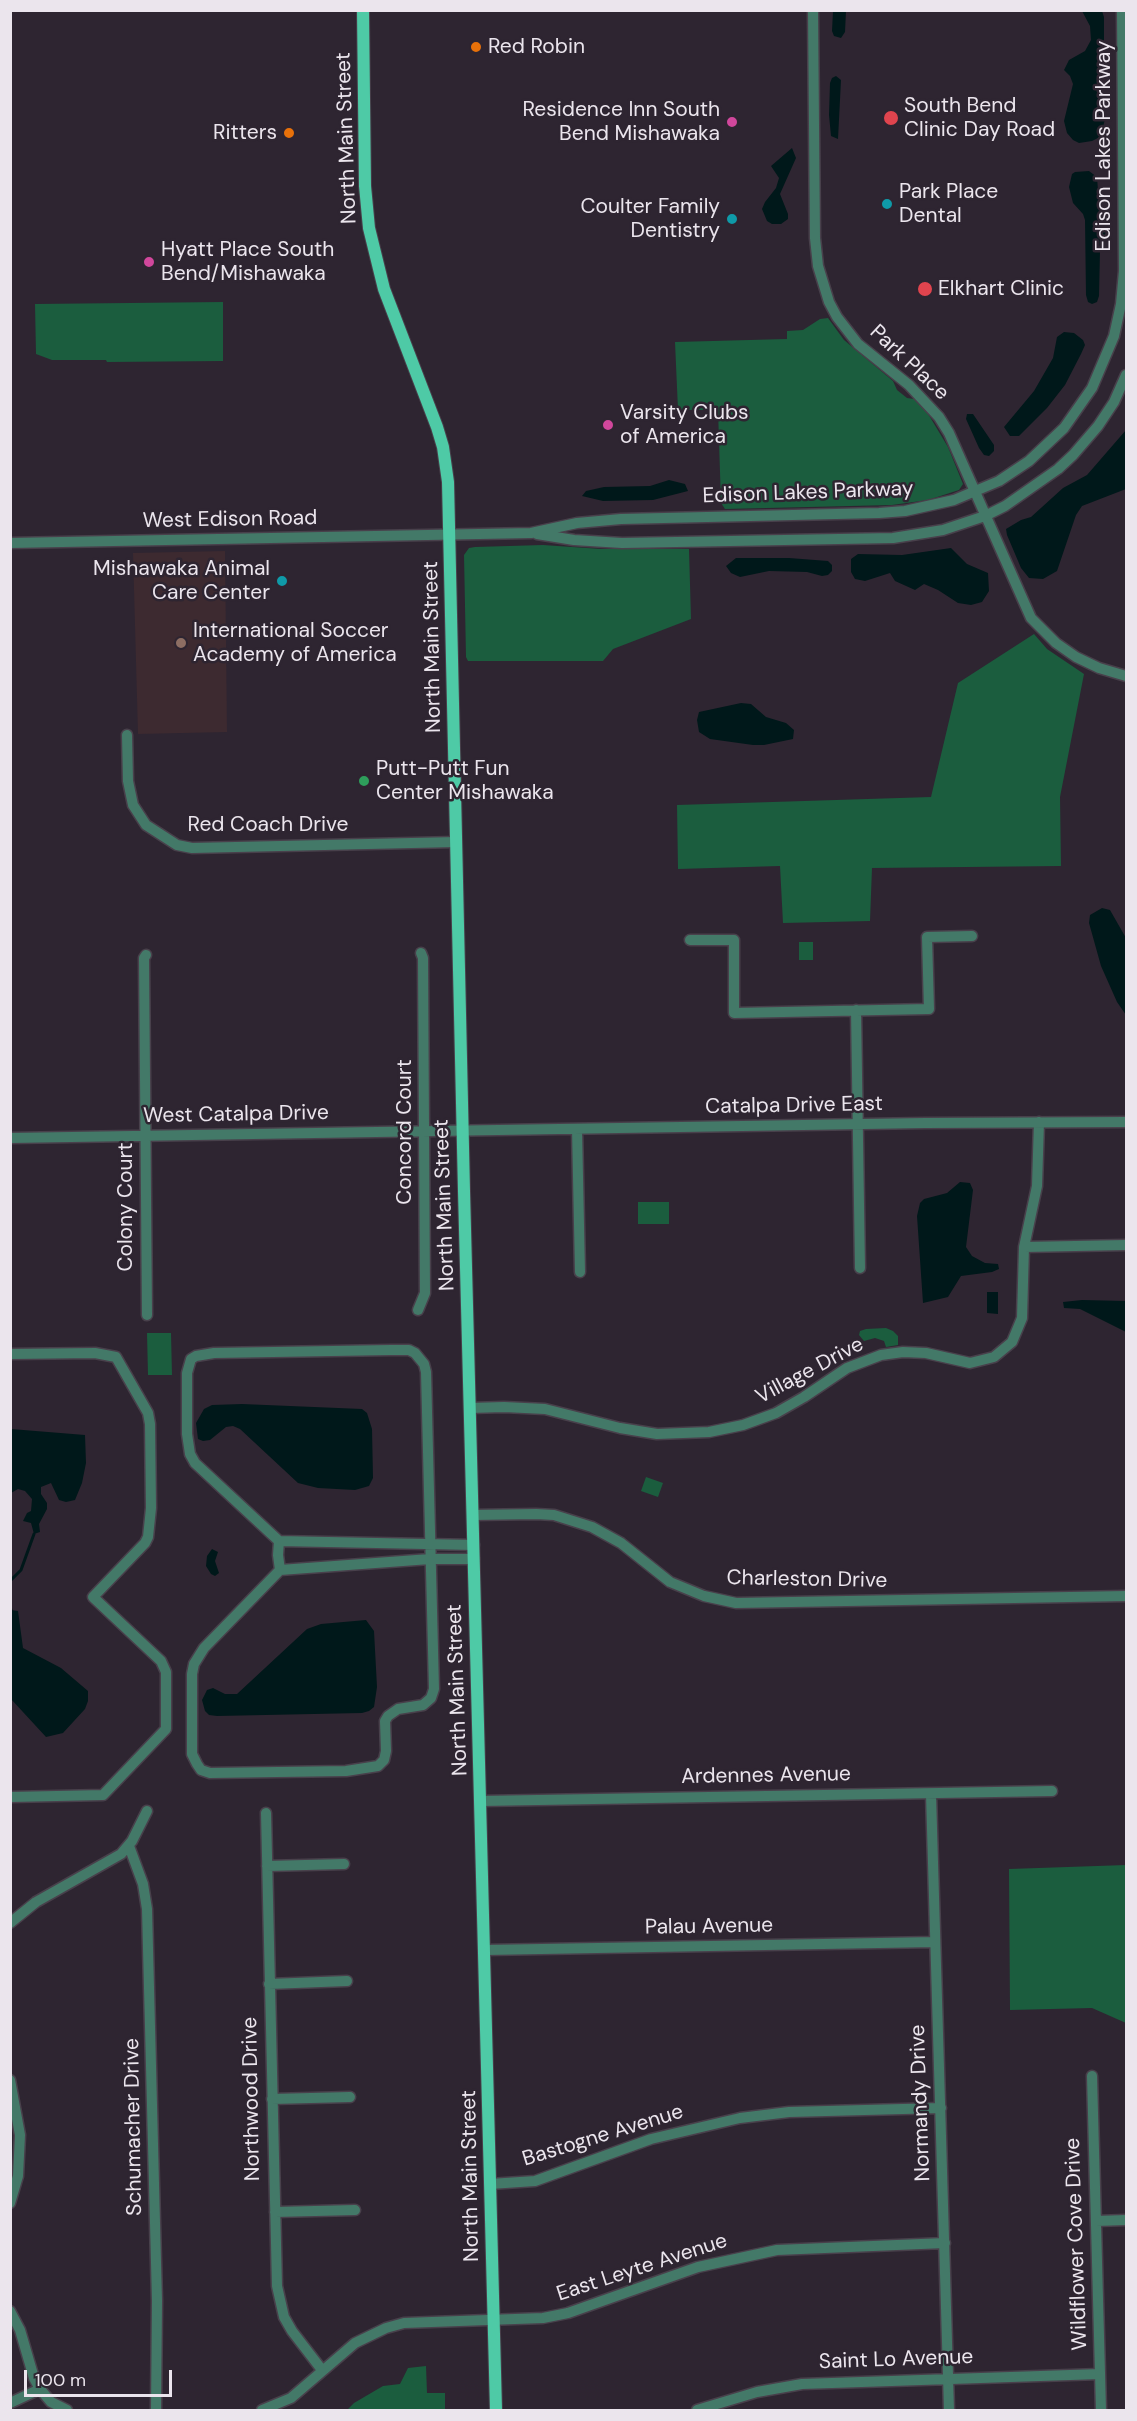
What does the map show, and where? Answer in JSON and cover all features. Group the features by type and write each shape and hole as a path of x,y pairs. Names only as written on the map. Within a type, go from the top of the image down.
{"main road":[{"name":"North Main Street","path":"363,10 365,186 369,228 384,290 416,370 443,447 448,482 496,2410"}],"street":[{"name":"Park Place","path":"813,10 815,238 822,284 837,317 852,337 909,385 939,417 949,433 1031,618 1056,643 1076,657 1099,668 1126,676"},
{"name":"Edison Lakes Parkway","path":"450,536 531,533 577,523 621,519 905,511 954,501 999,481 1029,461 1064,428 1092,388 1114,336 1121,304 1124,271 1122,10"},
{"name":"Edison Lakes Parkway","path":"531,533 574,540 622,543 893,538 943,530 985,516 1029,491 1073,456 1114,402 1126,375"},
{"name":"West Edison Road","path":"10,543 450,536"},
{"name":"Red Coach Drive","path":"127,735 128,781 133,805 139,817 154,832 177,845 192,848 456,842"},
{"path":"690,940 734,940 735,1013 929,1009 927,937 972,936"},
{"name":"Concord Court","path":"418,1310 426,1293 423,958 421,953"},
{"name":"Colony Court","path":"146,955 144,958 147,1315"},
{"path":"856,1010 860,1268"},
{"name":"Village Drive","path":"470,1408 545,1409 620,1428 657,1434 709,1432 743,1425 776,1413 804,1398 847,1368 881,1355 914,1352 970,1363 981,1362 1004,1350 1018,1331 1023,1308 1024,1247 1037,1186 1039,1122"},
{"name":"Catalpa Drive East","path":"463,1131 1126,1122"},
{"path":"577,1129 580,1272"},
{"name":"West Catalpa Drive","path":"10,1138 463,1131"},
{"path":"1024,1247 1126,1245"},
{"path":"474,1545 430,1545 279,1541 195,1463 189,1454 187,1373 191,1359 214,1353 409,1350 416,1353 424,1364 426,1372 430,1545 430,1559 433,1695 423,1705 398,1709 388,1716 386,1751 384,1760 378,1766 346,1771 210,1773 201,1770 192,1754 194,1664 204,1648 280,1570 430,1559 474,1558"},
{"path":"10,1354 95,1353 116,1357 148,1413 151,1508 148,1537 145,1543 93,1597 161,1661 166,1672 166,1729 103,1795 10,1797"},
{"name":"Charleston Drive","path":"473,1515 554,1515 592,1527 621,1543 670,1582 704,1596 736,1603 1126,1596"},
{"path":"279,1541 280,1570"},
{"name":"Ardennes Avenue","path":"481,1801 1052,1791"},
{"name":"Normandy Drive","path":"931,1794 950,2410"},
{"path":"12,1918 121,1854 129,1846 147,1811"},
{"name":"Northwood Drive","path":"266,1813 275,2271 280,2303 292,2331 322,2370"},
{"name":"Schumacher Drive","path":"129,1846 143,1884 147,1910 157,2301 156,2410"},
{"path":"267,1866 344,1864"},
{"name":"Palau Avenue","path":"485,1950 935,1942"},
{"path":"269,1984 347,1981"},
{"name":"Wildflower Cove Drive","path":"1092,2076 1101,2410"},
{"path":"10,2080 20,2135 18,2176 10,2203"},
{"path":"272,2099 350,2097"},
{"name":"Bastogne Avenue","path":"490,2184 535,2181 651,2139 740,2118 789,2112 941,2108"},
{"path":"275,2212 355,2210"},
{"path":"1096,2221 1126,2220"},
{"name":"East Leyte Avenue","path":"262,2410 291,2398 355,2343 386,2328 424,2321 543,2318 568,2313 698,2267 768,2252 805,2248 945,2243"},
{"path":"10,2311 17,2320 34,2378 40,2389 51,2402 67,2410"},
{"name":"Saint Lo Avenue","path":"697,2410 757,2392 802,2384 1100,2374"},
{"path":"10,2403 40,2389"}],"shaded area":[{"path":"833,11 846,11 845,32 841,38 834,36 832,31"},
{"path":"1082,11 1102,11 1104,17 1104,57 1097,84 1103,98 1106,116 1100,137 1079,143 1067,133 1064,121 1073,84 1070,76 1064,70 1069,60 1085,51 1091,40 1090,26"},
{"path":"836,76 841,80 838,139 831,136 829,115 830,83"},
{"path":"792,148 796,158 780,194 788,219 781,224 772,224 767,221 762,209 776,188 779,178 771,166"},
{"path":"1089,171 1097,177 1100,217 1106,231 1100,251 1099,296 1097,302 1092,304 1088,302 1086,295 1085,220 1083,214 1073,203 1069,187 1072,174"},
{"path":"1064,332 1074,333 1083,340 1085,345 1065,385 1047,408 1019,436 1010,436 1004,427 1034,391 1053,358 1057,337"},
{"path":"967,414 973,414 994,445 994,451 989,456 984,455 979,448 966,419"},
{"path":"1126,430 1126,489 1082,506 1076,515 1057,571 1043,579 1029,578 1021,568 1006,529 1031,517 1063,488 1087,475"},
{"path":"669,480 685,484 688,491 653,500 603,501 582,496 586,491 604,487 650,486"},
{"path":"951,548 967,564 988,573 989,591 982,602 971,605 958,603 924,584 915,590 895,581 890,573 865,581 855,579 851,572 851,559 858,554 902,555"},
{"name":"International Soccer Academy of America","path":"225,551 227,732 138,734 133,553"},
{"path":"736,558 828,561 832,565 832,571 822,576 807,572 769,571 740,577 731,573 726,566"},
{"path":"741,703 751,704 766,717 786,723 794,730 793,739 753,745 710,739 699,732 697,720 699,712"},
{"path":"1102,908 1110,910 1126,938 1126,1015 1117,1002 1101,966 1089,923 1090,915"},
{"path":"960,1182 970,1183 973,1190 966,1247 972,1256 985,1263 998,1264 999,1269 961,1276 948,1297 923,1303 917,1216 920,1203 924,1199 947,1193"},
{"path":"987,1292 998,1292 998,1314 987,1313"},
{"path":"1126,1301 1126,1332 1080,1309 1064,1308 1063,1302"},
{"path":"212,1405 362,1409 367,1413 372,1429 373,1478 369,1486 355,1490 318,1488 298,1483 240,1429 233,1426 226,1427 210,1440 198,1439 196,1423 204,1409"},
{"path":"11,1429 85,1435 86,1463 82,1483 75,1500 66,1502 59,1500 51,1483 41,1487 41,1494 47,1503 47,1509 39,1524 40,1532 34,1534 31,1523 23,1521 27,1513 31,1511 32,1499 25,1491 18,1489 11,1493"},
{"path":"212,1549 218,1552 215,1561 219,1573 215,1576 206,1566 207,1556"},
{"path":"11,1610 18,1611 23,1648 61,1668 88,1691 85,1709 63,1733 46,1737 11,1699"},
{"path":"366,1620 374,1631 377,1687 374,1707 369,1711 217,1716 209,1715 205,1711 202,1700 207,1690 213,1688 225,1694 237,1694 307,1629 321,1624"}],"green space":[{"path":"223,302 223,361 52,360 36,354 35,304"},
{"path":"828,318 844,340 893,381 897,390 924,407 948,447 963,484 959,490 928,500 892,505 725,509 721,503 718,410 678,410 675,342 787,339 787,331 803,330 820,319"},
{"path":"543,545 601,549 689,549 691,619 613,649 603,661 468,661 466,657 464,555 469,548 475,547"},
{"path":"1034,634 1047,649 1084,674 1060,797 1061,866 872,868 870,921 783,923 780,866 678,869 677,805 931,797 958,683"},
{"path":"799,942 813,942 813,960 799,960"},
{"path":"638,1202 669,1202 669,1224 638,1224"},
{"path":"886,1328 898,1336 898,1345 886,1347 884,1341 875,1338 864,1341 859,1335 860,1331 866,1329"},
{"path":"147,1333 171,1333 172,1375 148,1375"},
{"path":"646,1477 663,1483 658,1497 641,1491"},
{"path":"1126,1865 1126,2023 1092,2008 1010,2010 1009,1869"},
{"path":"426,2366 427,2393 445,2393 445,2410 347,2410 354,2403 383,2386 400,2384 408,2368"}],"waterway":[{"path":"10,1581 21,1570 34,1534"}],"place":[{"name":"Red Robin","path":"476,47"},
{"name":"South Bend Clinic Day Road","path":"891,118"},
{"name":"Residence Inn South Bend Mishawaka","path":"732,122"},
{"name":"Ritters","path":"289,133"},
{"name":"Park Place Dental","path":"887,204"},
{"name":"Coulter Family Dentistry","path":"732,219"},
{"name":"Hyatt Place South Bend/Mishawaka","path":"149,262"},
{"name":"Elkhart Clinic","path":"925,289"},
{"name":"Varsity Clubs of America","path":"608,425"},
{"name":"Mishawaka Animal Care Center","path":"282,581"},
{"name":"International Soccer Academy of America","path":"181,643"},
{"name":"Putt-Putt Fun Center Mishawaka","path":"364,781"}]}
